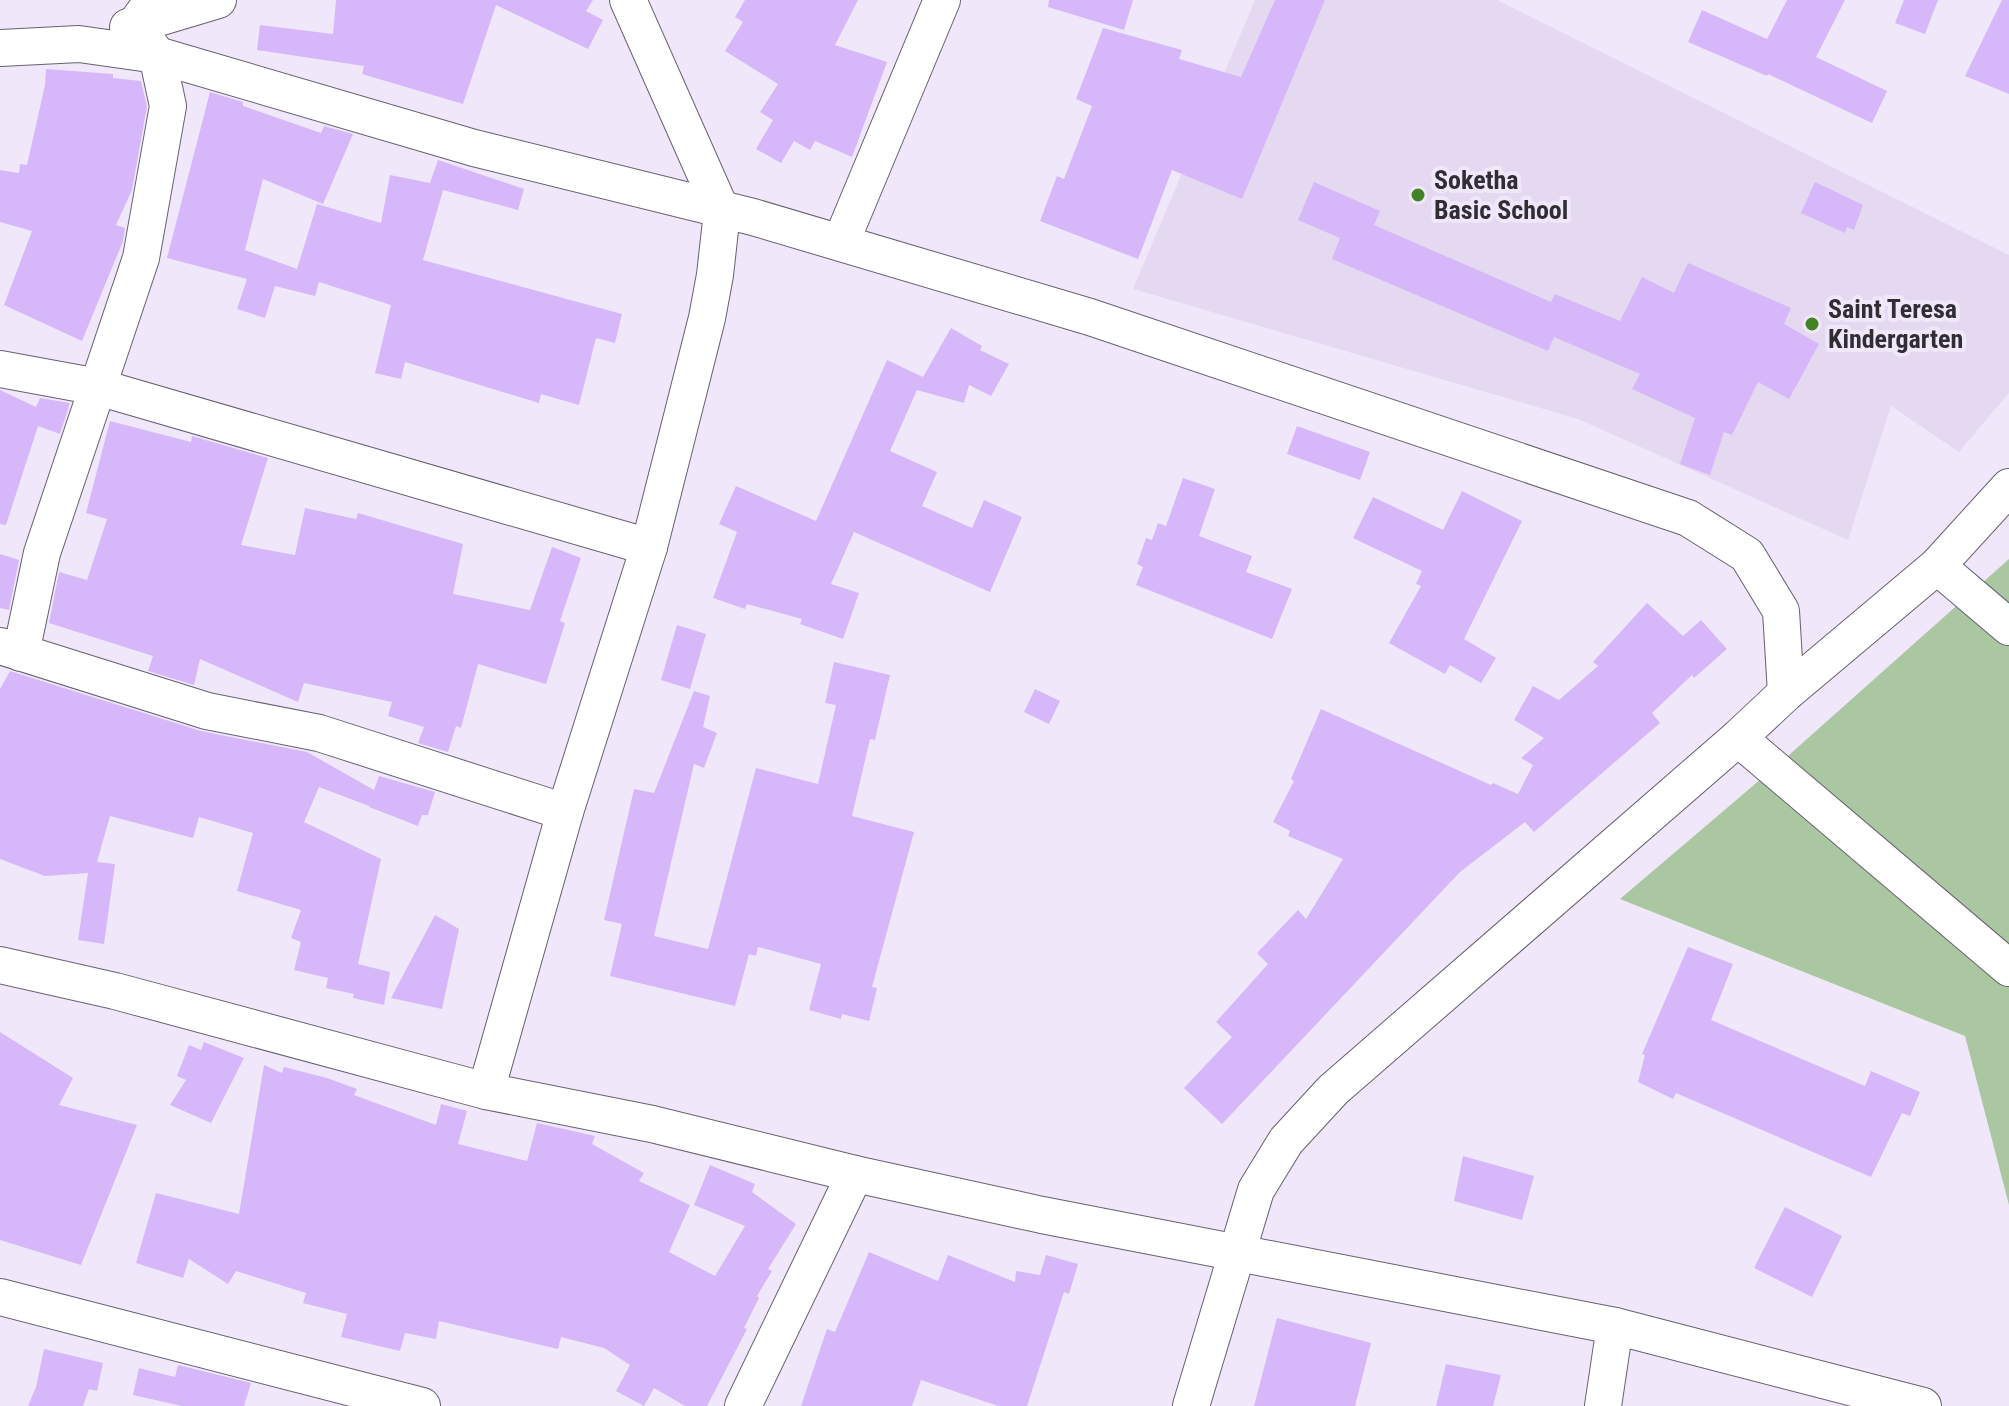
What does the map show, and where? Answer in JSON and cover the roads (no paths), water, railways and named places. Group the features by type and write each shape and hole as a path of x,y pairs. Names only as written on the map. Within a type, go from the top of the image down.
{"street":[{"path":"79,44 144,13 218,0"},
{"path":"486,1091 565,812 649,547 707,318 722,212 628,0"},
{"path":"841,242 942,0"},
{"path":"144,13 168,106 141,258 10,650 207,711 319,733 565,812"},
{"path":"0,48 79,44 157,55 474,148 722,212 753,217 1090,317 1688,518 1747,555 1781,611 1786,693"},
{"path":"0,369 98,387 649,547"},
{"path":"1191,1406 1256,1190 1286,1141 1333,1090 1786,693 1937,566 2009,487"},
{"path":"1937,566 2009,627"},
{"path":"1738,738 2009,968"},
{"path":"0,965 115,991 486,1091 652,1124 855,1174 1042,1215 1615,1326 1923,1406"},
{"path":"743,1406 855,1174"},
{"path":"0,1297 422,1406"},
{"path":"1603,1406 1615,1326"}],"place":[{"name":"Soketha Basic School","path":"1418,195"},
{"name":"Saint Teresa Kindergarten","path":"1812,324"}]}
